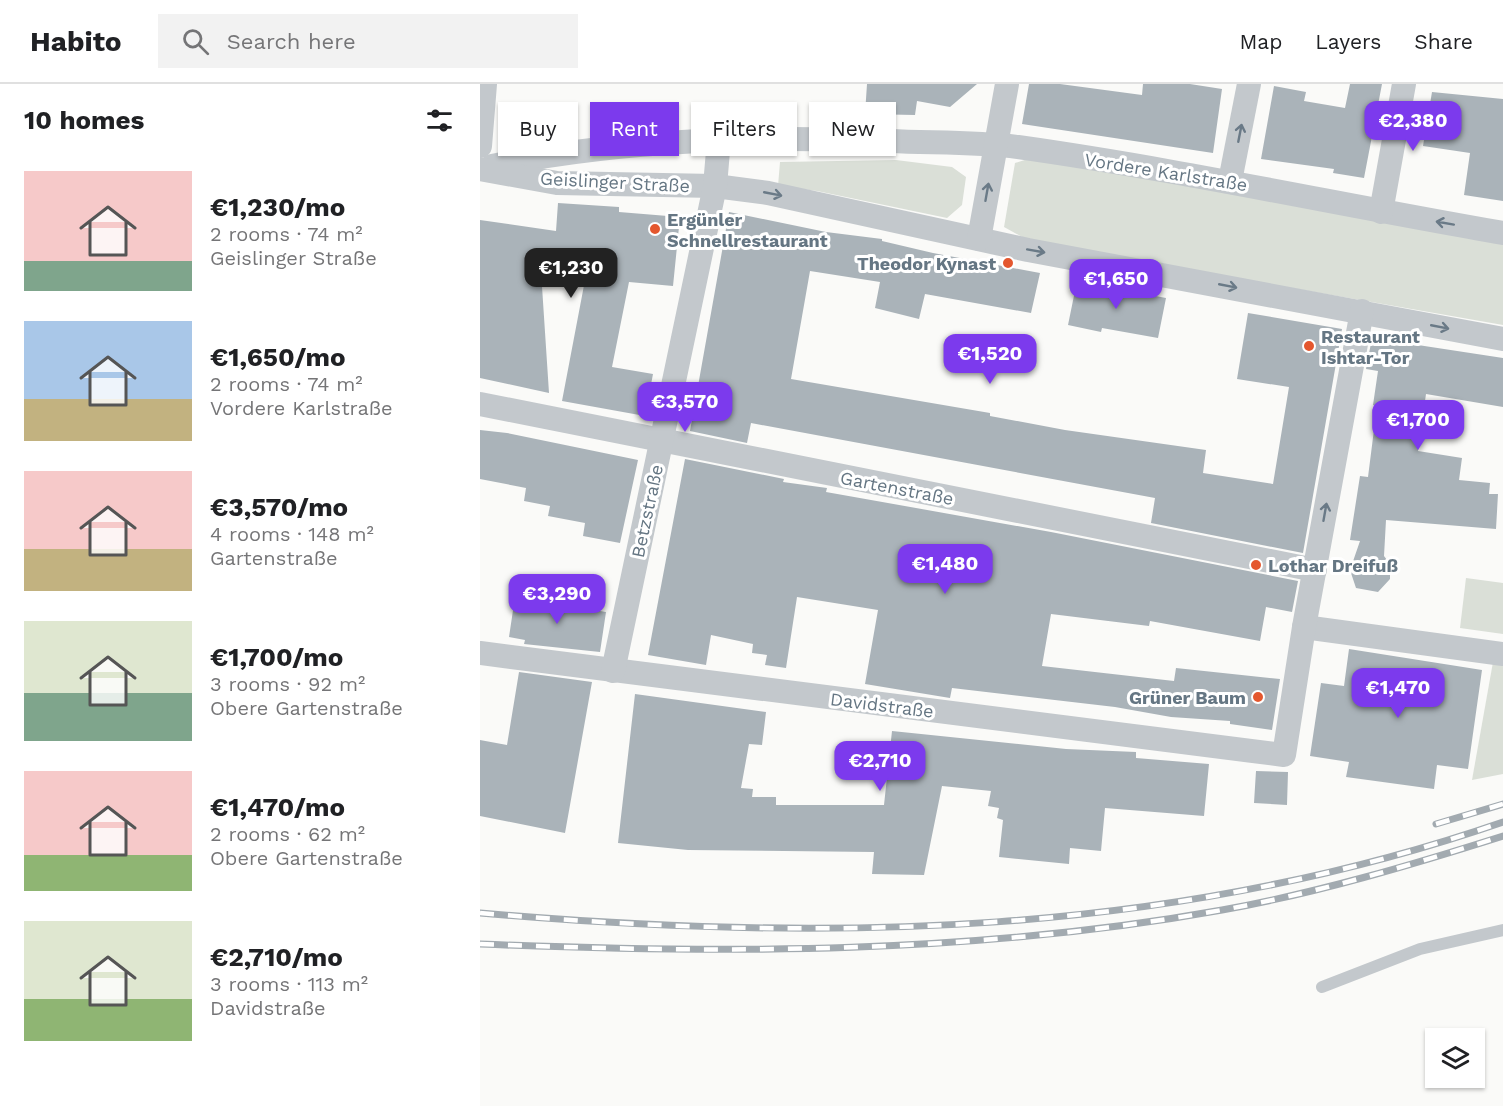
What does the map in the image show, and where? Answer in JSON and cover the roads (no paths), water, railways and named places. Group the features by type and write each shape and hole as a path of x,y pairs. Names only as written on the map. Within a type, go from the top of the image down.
{"street":[{"path":"480,146 485,84"},
{"path":"979,239 1007,84"},
{"path":"1230,181 1249,84"},
{"path":"1381,212 1404,84"},
{"name":"Vordere Karlstraße","path":"797,139 996,146 1230,181 1381,212 1503,233"},
{"name":"Geislinger Straße","path":"480,169 535,157 691,142"},
{"name":"Betzstraße","path":"613,671 715,186 717,156"},
{"name":"Geislinger Straße","path":"480,169 556,183 715,186"},
{"path":"715,186 768,193 979,239 1503,339"},
{"path":"1362,311 1304,627 1503,654"},
{"name":"Gartenstraße","path":"480,404 1315,570"},
{"name":"Davidstraße","path":"480,653 1284,755 1304,627"}],"lane":[{"path":"1322,987 1420,949 1503,930"}],"railway":[{"path":"1436,824 1503,804"},
{"path":"480,913 739,928 868,928 997,922 1124,909 1251,889 1378,860 1503,822"},
{"path":"480,944 759,949 945,943 1037,935 1130,925 1258,903 1364,878 1503,836"}],"place":[{"name":"Ergünler Schnellrestaurant","path":"655,229"},
{"name":"Theodor Kynast","path":"1008,263"},
{"name":"Restaurant Ishtar-Tor","path":"1309,346"},
{"name":"Lothar Dreifuß","path":"1256,565"},
{"name":"Grüner Baum","path":"1258,697"}]}
